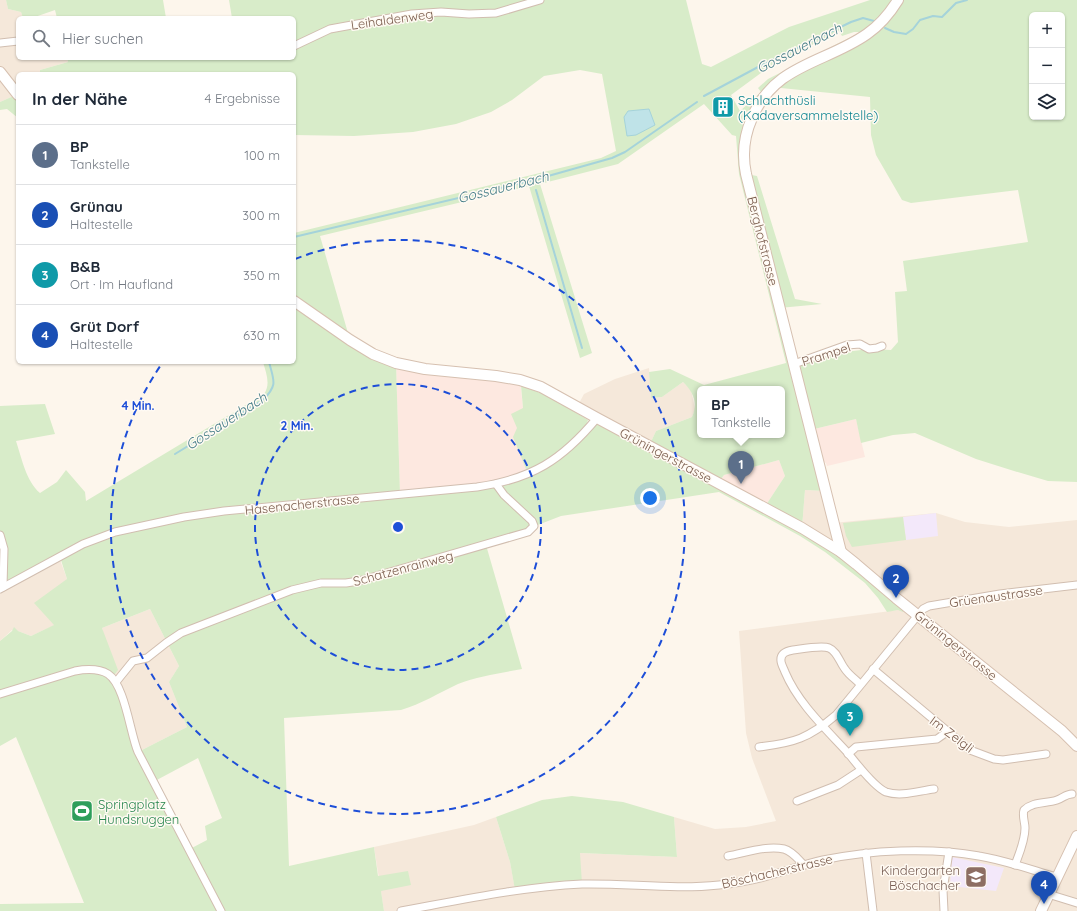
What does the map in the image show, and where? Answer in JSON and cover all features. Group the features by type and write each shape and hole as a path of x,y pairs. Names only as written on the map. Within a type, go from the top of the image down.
{"main road":[{"name":"Berghofstrasse","path":"841,552 746,174 744,157 747,131 757,106 772,87 784,77 798,69 849,45 867,34 887,16 898,0"},
{"path":"0,72 16,92"},
{"name":"Grüningerstrasse","path":"296,302 373,354 396,363 425,369 496,376 520,380 541,387 789,521 841,552 1062,731 1077,746"},
{"path":"1041,911 1077,836"}],"street":[{"name":"Leihaldenweg","path":"296,45 330,29 412,14 441,12 469,14 496,13 540,0"},
{"path":"0,43 16,41"},
{"name":"Prampel","path":"794,364 847,345 860,344 869,348 877,348 882,346"},
{"name":"Hasenacherstrasse","path":"1,588 83,544 115,532 184,517 224,511 496,484 528,474 550,463 566,451 597,418"},
{"name":"Schatzenrainweg","path":"116,682 133,661 147,658 181,633 292,590 321,583 346,583 358,581 528,532 534,526 532,521 504,495 496,484"},
{"path":"0,535 4,549 1,588"},
{"name":"Grüenaustrasse","path":"759,747 785,744 799,739 823,726 836,715 923,609 934,604 1000,594 1077,585"},
{"path":"860,684 846,671 830,648 824,647 790,651 784,653 780,661 789,682 823,726 861,770 884,791 903,794 934,789"},
{"path":"0,694 75,671 86,669 108,674 116,682 121,695 133,741 138,752 221,911"},
{"name":"Im Zelgli","path":"873,669 970,750 994,759 1003,760 1046,754"},
{"path":"848,754 856,747 937,739 947,732"},
{"path":"797,801 838,785 861,770"},
{"path":"1015,866 1024,836 1024,810 1028,806 1039,802 1057,800 1067,794 1072,794"},
{"path":"728,856 770,848 785,850 796,856 804,865"},
{"name":"Böschacherstrasse","path":"401,911 515,890 545,887 608,884 684,888 720,885 771,875 804,865 840,857 866,853 932,851 949,852 980,856 1056,877"},
{"path":"944,911 944,890 949,852"},
{"path":"866,853 873,911"},
{"path":"1048,894 1077,903"}],"shaded area":[{"path":"0,0 6,0 8,9 21,12 22,16 16,16 16,60 68,60 68,62 40,70 40,72 16,72 16,95 0,102"},
{"path":"396,363 520,380 523,408 517,428 528,474 509,481 400,494"},
{"path":"649,368 651,398 662,397 683,382 691,390 695,409 692,417 656,431 649,446 577,407 584,394 615,379"},
{"path":"856,419 865,457 827,466 823,461 810,430"},
{"path":"779,460 785,476 764,508 718,483 724,475"},
{"path":"805,490 825,491 833,523 936,513 965,522 1009,527 1077,520 1077,911 384,911 374,847 474,825 496,817 510,862 515,889 580,853 677,857 674,817 715,829 746,827 776,821 752,758 746,733 739,631 898,610 802,528"},
{"path":"936,513 938,536 906,540 903,517"},
{"path":"59,557 67,579 55,625 31,636 12,630 0,641 0,589"},
{"path":"150,609 179,666 169,682 187,727 138,752 116,682 102,628"},
{"name":"Kindergarten Böschacher","path":"952,857 1004,868 996,891 950,886"}],"green space":[{"path":"6,0 163,0 166,16 56,16 55,10 38,16 22,16 21,12 8,9"},
{"path":"229,0 686,0 702,64 711,67 789,27 870,0 1077,0 1077,482 1048,481 1014,471 976,459 915,433 893,435 861,443 856,419 810,430 825,491 805,490 802,528 907,607 903,612 898,610 887,612 878,598 865,583 825,552 800,536 719,492 561,516 486,545 522,669 466,681 423,702 401,710 284,718 289,866 374,847 378,876 408,871 411,885 381,891 384,911 0,911 0,904 84,903 16,737 0,746 0,641 12,631 14,627 18,631 31,636 54,625 34,603 67,579 60,557 0,589 0,406 45,404 55,434 16,441 28,476 35,488 40,493 57,482 66,470 85,492 86,501 264,394 268,382 264,364 296,364 296,233 601,158 616,151 602,74 580,70 544,76 512,100 491,112 456,124 413,132 354,136 296,135 296,72 40,72 40,70 68,62 68,60 296,60 296,16 232,16","holes":["839,31 842,36 854,32 861,32 768,79 758,88 761,92 740,111 731,95 769,67","771,87 870,97 871,135 876,155 902,200 911,203 1018,190 1028,242 903,261 907,291 895,292 898,342 891,350 869,349 828,352 794,364 779,308 822,304 795,299 757,176 746,174 750,122","704,104 732,135 736,136 739,174 786,363 704,385 670,369 649,372 651,398 662,397 683,382 690,390 695,403 692,417 656,431 649,446 597,418 584,432 588,420 549,396 521,386 523,408 511,414 517,428 513,437 528,474 477,487 400,494 396,363 350,340 320,236 529,186 580,358 592,353 540,184 618,164","779,460 785,476 764,508 718,483 724,475","150,609 179,666 169,682 187,727 138,752 112,678 118,670 102,628","198,758 222,818 205,826 207,840 188,850 153,782"]},
{"path":"16,95 16,116 7,109 0,110 0,102"},
{"path":"903,517 906,540 852,547 846,536 843,523"},
{"path":"572,796 623,802 674,817 677,857 580,853 582,884 515,890 510,862 496,817 542,800"}],"water":[{"path":"649,109 655,125 636,135 627,136 624,117 628,111"}],"waterway":[{"name":"Gossauerbach","path":"885,28 894,32 906,34 913,29 920,20 933,16 942,17 956,3 967,0"},
{"name":"Gossauerbach","path":"704,96 758,67 851,22 863,18 874,21"},
{"name":"Gossauerbach","path":"296,237 534,180 612,158 625,152 697,102"},
{"path":"536,190 582,348"},
{"name":"Gossauerbach","path":"175,454 263,400 268,395 274,382 270,364"}],"place":[{"name":"Schlachthüsli (Kadaversammelstelle)","path":"723,107"},
{"name":"BP","path":"741,484"},
{"name":"Grünau","path":"896,598"},
{"name":"B&B","path":"850,736"},
{"name":"Springplatz Hundsruggen","path":"82,811"},
{"name":"Kindergarten Böschacher","path":"976,877"},
{"name":"Grüt Dorf","path":"1044,904"}]}
